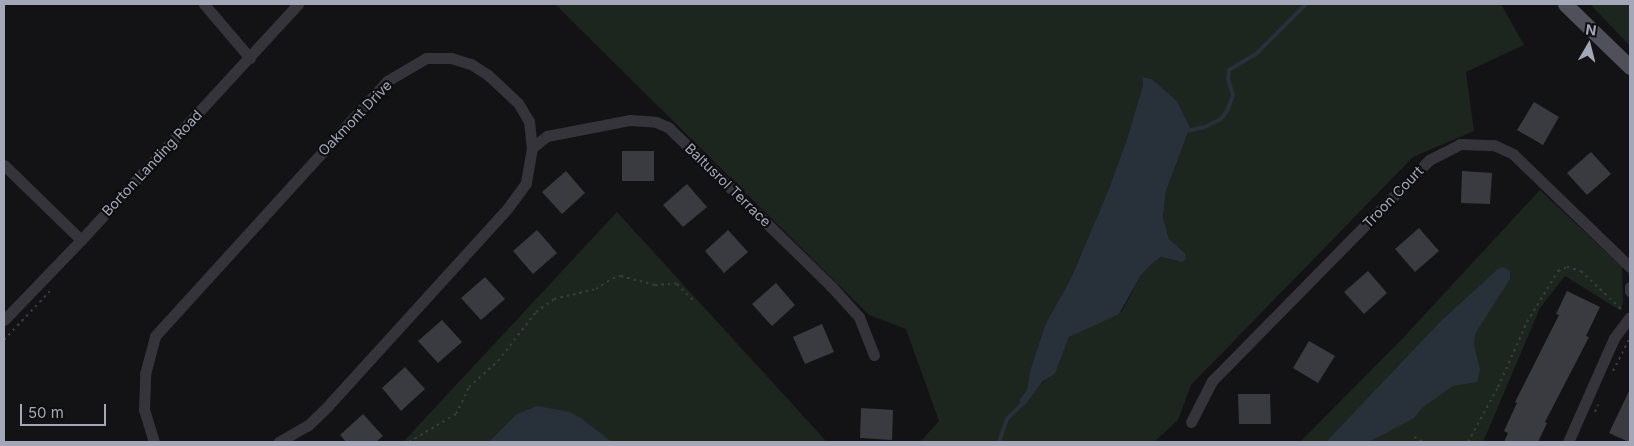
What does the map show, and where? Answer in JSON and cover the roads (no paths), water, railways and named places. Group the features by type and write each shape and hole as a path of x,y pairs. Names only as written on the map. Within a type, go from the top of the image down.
{"main road":[{"path":"1564,4 1630,67"}],"street":[{"path":"204,4 250,58"},
{"name":"Borton Landing Road","path":"4,320 81,240 298,4"},
{"name":"Oakmont Drive","path":"154,442 144,410 145,374 155,336 387,81 426,58 451,58 471,64 488,76 518,103 529,121 532,148 526,183 507,208 328,406 308,425 278,442"},
{"name":"Baltusrol Terrace","path":"532,148 547,136 630,120 656,122 668,127 831,286 859,318 874,355"},
{"name":"Troon Court","path":"1191,422 1212,382 1429,160 1460,144 1494,145 1513,154 1630,267"},
{"path":"4,165 81,240"},
{"path":"1630,286 1630,291"},
{"path":"1568,442 1614,338 1630,317"}],"waterway":[{"path":"1186,131 1205,127 1221,119 1227,111 1233,95 1228,79 1229,70 1257,53 1306,4"},
{"path":"999,442 1007,419 1021,405"}]}
